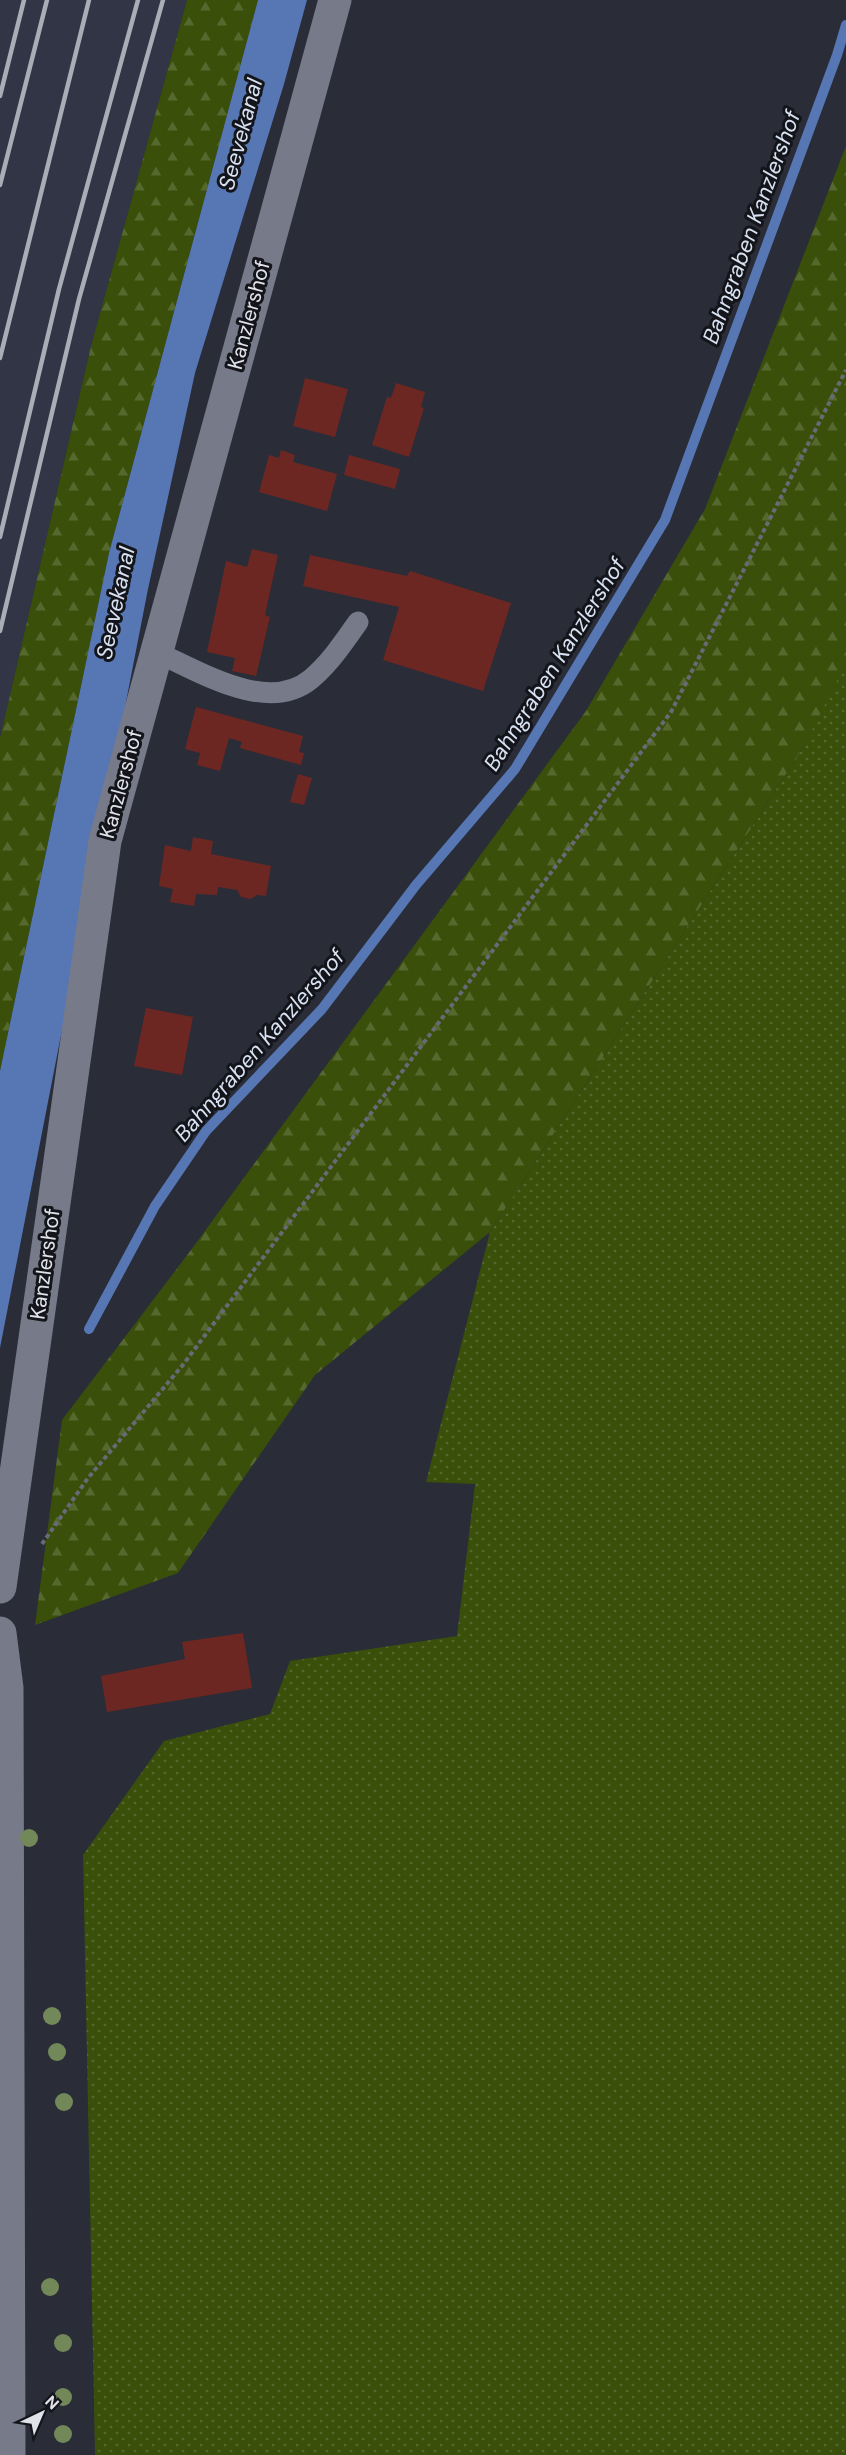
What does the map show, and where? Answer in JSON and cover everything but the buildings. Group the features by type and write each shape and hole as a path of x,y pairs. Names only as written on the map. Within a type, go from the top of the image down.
{"street":[{"name":"Kanzlershof","path":"0,1587 105,841 335,0"},
{"path":"0,1633 7,1688 9,2455"}],"lane":[{"path":"156,652 234,686 257,692 283,693 309,680 334,655 358,622"}],"path":[{"path":"88,1478 182,1366 671,712 846,370"}],"shaded area":[{"path":"0,0 187,0 91,346 0,738"}],"green space":[{"path":"187,0 258,0 109,553 0,1071 0,738 91,346"},
{"path":"846,146 846,663 804,746 490,1232 315,1375 178,1573 35,1625 62,1420 191,1250 586,711 705,509"},
{"path":"846,647 846,2455 95,2455 83,1855 164,1741 270,1714 290,1661 457,1636 475,1484 426,1482 490,1232 804,746"}],"water":[{"name":"Seevekanal","path":"258,0 307,0 284,84 195,373 148,589 0,1348 0,1071 109,553"}],"waterway":[{"name":"Bahngraben Kanzlershof","path":"89,1329 155,1206 206,1131 322,1009 416,885 515,769 665,520 837,55 846,25"}],"railway":[{"path":"0,96 24,0"},
{"path":"0,185 47,0"},
{"path":"0,358 89,0"},
{"path":"0,537 59,289 138,0"},
{"path":"0,631 79,299 163,0"}]}
